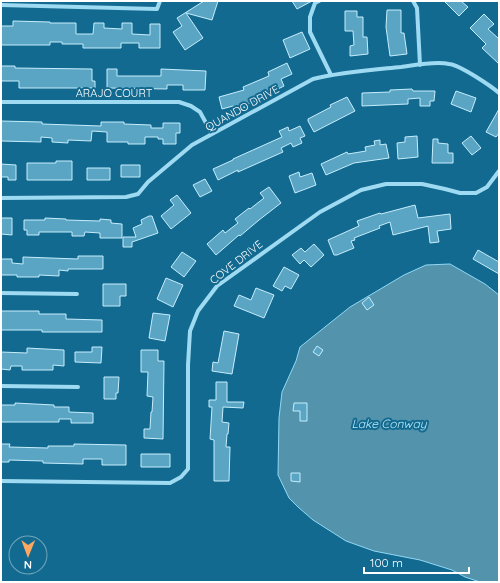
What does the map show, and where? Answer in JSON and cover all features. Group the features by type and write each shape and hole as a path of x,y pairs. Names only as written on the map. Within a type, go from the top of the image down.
{"street":[{"path":"1,5 20,4 157,9 160,1"},
{"path":"319,1 315,3 310,17 310,32 331,75"},
{"path":"413,1 417,8 420,65"},
{"name":"QUANDO DRIVE","path":"1,198 126,197 138,194 148,182 192,146 313,79 331,75 433,63 450,64 469,73 499,93"},
{"name":"ARAJO COURT","path":"1,102 179,102 191,106 200,112 212,134"},
{"name":"COVE DRIVE","path":"1,481 170,483 181,477 188,468 188,365 190,330 198,311 217,286 320,212 361,190 386,184 422,184 460,193 476,193 487,187 499,171"},
{"path":"1,293 77,294"},
{"path":"1,386 78,387"}],"water":[{"name":"Lake Conway","path":"450,264 485,284 499,295 499,582 480,582 465,577 452,570 420,560 374,551 346,541 313,520 298,507 289,498 278,475 279,418 282,392 296,361 300,347 350,307 404,275 426,265"}],"building":[{"path":"204,1 218,1 212,20 186,13 203,38 185,50 173,32 182,26 177,18"},
{"path":"292,1 312,1 297,9"},
{"path":"444,1 461,1 468,7 459,16"},
{"path":"387,10 401,10 401,33 404,33 407,54 390,56 386,27"},
{"path":"345,11 357,11 357,17 363,17 363,37 367,37 368,54 350,56 350,46 354,45 353,31 345,31"},
{"path":"484,14 494,24 488,29 499,39 499,64 482,48 486,44 470,28"},
{"path":"13,21 76,23 76,34 93,34 94,23 104,23 104,28 122,29 122,23 132,23 132,34 150,35 150,24 160,24 160,48 139,48 139,43 121,43 121,48 83,48 83,44 62,44 62,42 50,42 50,45 1,45 1,26 13,26"},
{"path":"302,32 310,49 290,58 283,40"},
{"path":"287,63 292,74 281,79 284,86 276,90 275,88 259,94 261,99 246,105 247,107 235,110 233,106 222,109 219,97 244,90 243,87 269,76 268,72"},
{"path":"1,66 15,66 15,68 92,69 92,81 95,81 95,88 19,88 19,81 1,81"},
{"path":"107,69 117,69 117,76 161,76 161,69 206,71 205,90 183,90 183,85 167,85 167,89 107,88"},
{"path":"412,89 413,91 435,91 434,101 430,101 430,106 420,106 420,98 408,99 408,104 362,106 362,93 390,92 390,90"},
{"path":"456,91 476,98 471,112 451,104"},
{"path":"347,97 355,111 314,132 308,119 331,107 330,105"},
{"path":"499,109 499,133 496,137 486,132"},
{"path":"1,121 101,126 101,122 124,122 124,124 151,125 151,128 163,128 163,123 180,123 180,133 176,133 176,144 163,144 163,139 158,139 158,137 145,137 145,144 107,142 107,132 92,131 91,141 68,140 68,143 52,142 52,138 41,137 41,142 1,141"},
{"path":"300,126 305,136 300,138 302,143 293,147 291,143 281,148 283,152 238,172 238,170 218,180 213,169 282,137 279,131 288,127 289,131"},
{"path":"417,136 418,157 398,159 397,143 405,142 405,137"},
{"path":"471,136 481,148 472,155 462,143"},
{"path":"433,139 438,139 438,143 448,144 448,153 453,153 453,163 432,163"},
{"path":"380,140 380,145 386,144 389,158 354,163 326,175 321,164 347,152 348,154 366,151 365,147 375,145 374,141"},
{"path":"56,161 72,161 72,180 27,180 27,163 56,163"},
{"path":"1,164 16,165 16,180 8,180 8,177 1,177"},
{"path":"121,165 140,165 140,177 121,177"},
{"path":"87,168 110,168 110,180 87,180"},
{"path":"299,172 300,177 312,173 316,185 295,193 289,176"},
{"path":"205,179 212,191 200,197 193,185"},
{"path":"269,187 281,203 240,236 239,235 216,255 207,244 223,230 225,233 238,223 235,219 264,198 260,193"},
{"path":"177,195 191,213 171,229 161,216 174,205 170,200"},
{"path":"415,205 418,218 450,214 451,229 437,231 439,242 430,243 428,226 393,235 390,222 379,226 380,228 354,238 355,240 351,241 354,248 334,255 328,240 359,226 357,221 380,213"},
{"path":"152,216 158,233 132,242 132,247 123,247 123,237 136,237 133,228 142,224 141,220"},
{"path":"1,218 12,218 12,235 1,234"},
{"path":"45,218 66,220 111,220 111,223 122,224 122,238 100,238 100,233 85,232 84,236 72,236 72,232 39,232 39,235 27,235 27,230 24,230 24,220 45,220"},
{"path":"314,244 324,255 311,267 304,260 300,264 292,255 301,248 305,252"},
{"path":"478,250 499,262 499,274 473,259"},
{"path":"182,252 196,261 184,277 171,267"},
{"path":"78,256 103,256 103,269 68,269 68,271 59,270 59,276 39,275 39,277 17,277 17,275 1,275 1,259 12,259 12,263 23,264 23,257 78,259"},
{"path":"284,267 299,275 291,289 285,286 282,291 273,286"},
{"path":"166,278 183,285 173,307 157,299"},
{"path":"103,284 126,284 126,296 120,296 120,306 103,306"},
{"path":"256,288 274,295 264,318 234,306 239,295 251,300"},
{"path":"369,297 374,305 367,310 362,303"},
{"path":"1,311 39,311 39,314 66,314 66,319 102,320 102,332 1,330"},
{"path":"153,313 170,315 165,341 149,338"},
{"path":"224,331 239,334 232,374 212,371 213,362 218,363"},
{"path":"317,346 323,350 319,356 313,352"},
{"path":"92,347 102,347 101,363 75,362 75,352 92,352"},
{"path":"27,348 64,350 64,366 53,365 53,370 22,370 22,366 11,366 10,370 1,369 1,352 27,353"},
{"path":"141,350 158,350 158,361 164,361 163,439 144,438 144,429 150,429 153,397 147,396 148,372 141,372"},
{"path":"104,377 119,377 116,399 104,399"},
{"path":"216,382 227,382 227,402 244,402 243,408 223,407 222,422 229,423 226,447 230,447 229,481 214,481 214,440 210,439 212,407 209,407 209,400 216,400"},
{"path":"15,403 54,405 54,407 69,407 69,412 93,413 93,423 71,423 71,419 59,419 59,422 1,422 1,405 15,405"},
{"path":"294,403 307,403 307,421 300,421 300,411 293,411"},
{"path":"1,444 10,444 9,447 48,448 48,446 74,446 74,444 126,445 126,465 102,465 102,459 83,459 83,464 9,460 9,462 1,462"},
{"path":"141,454 170,454 170,467 141,467"},
{"path":"291,473 300,473 300,482 291,481"}]}
